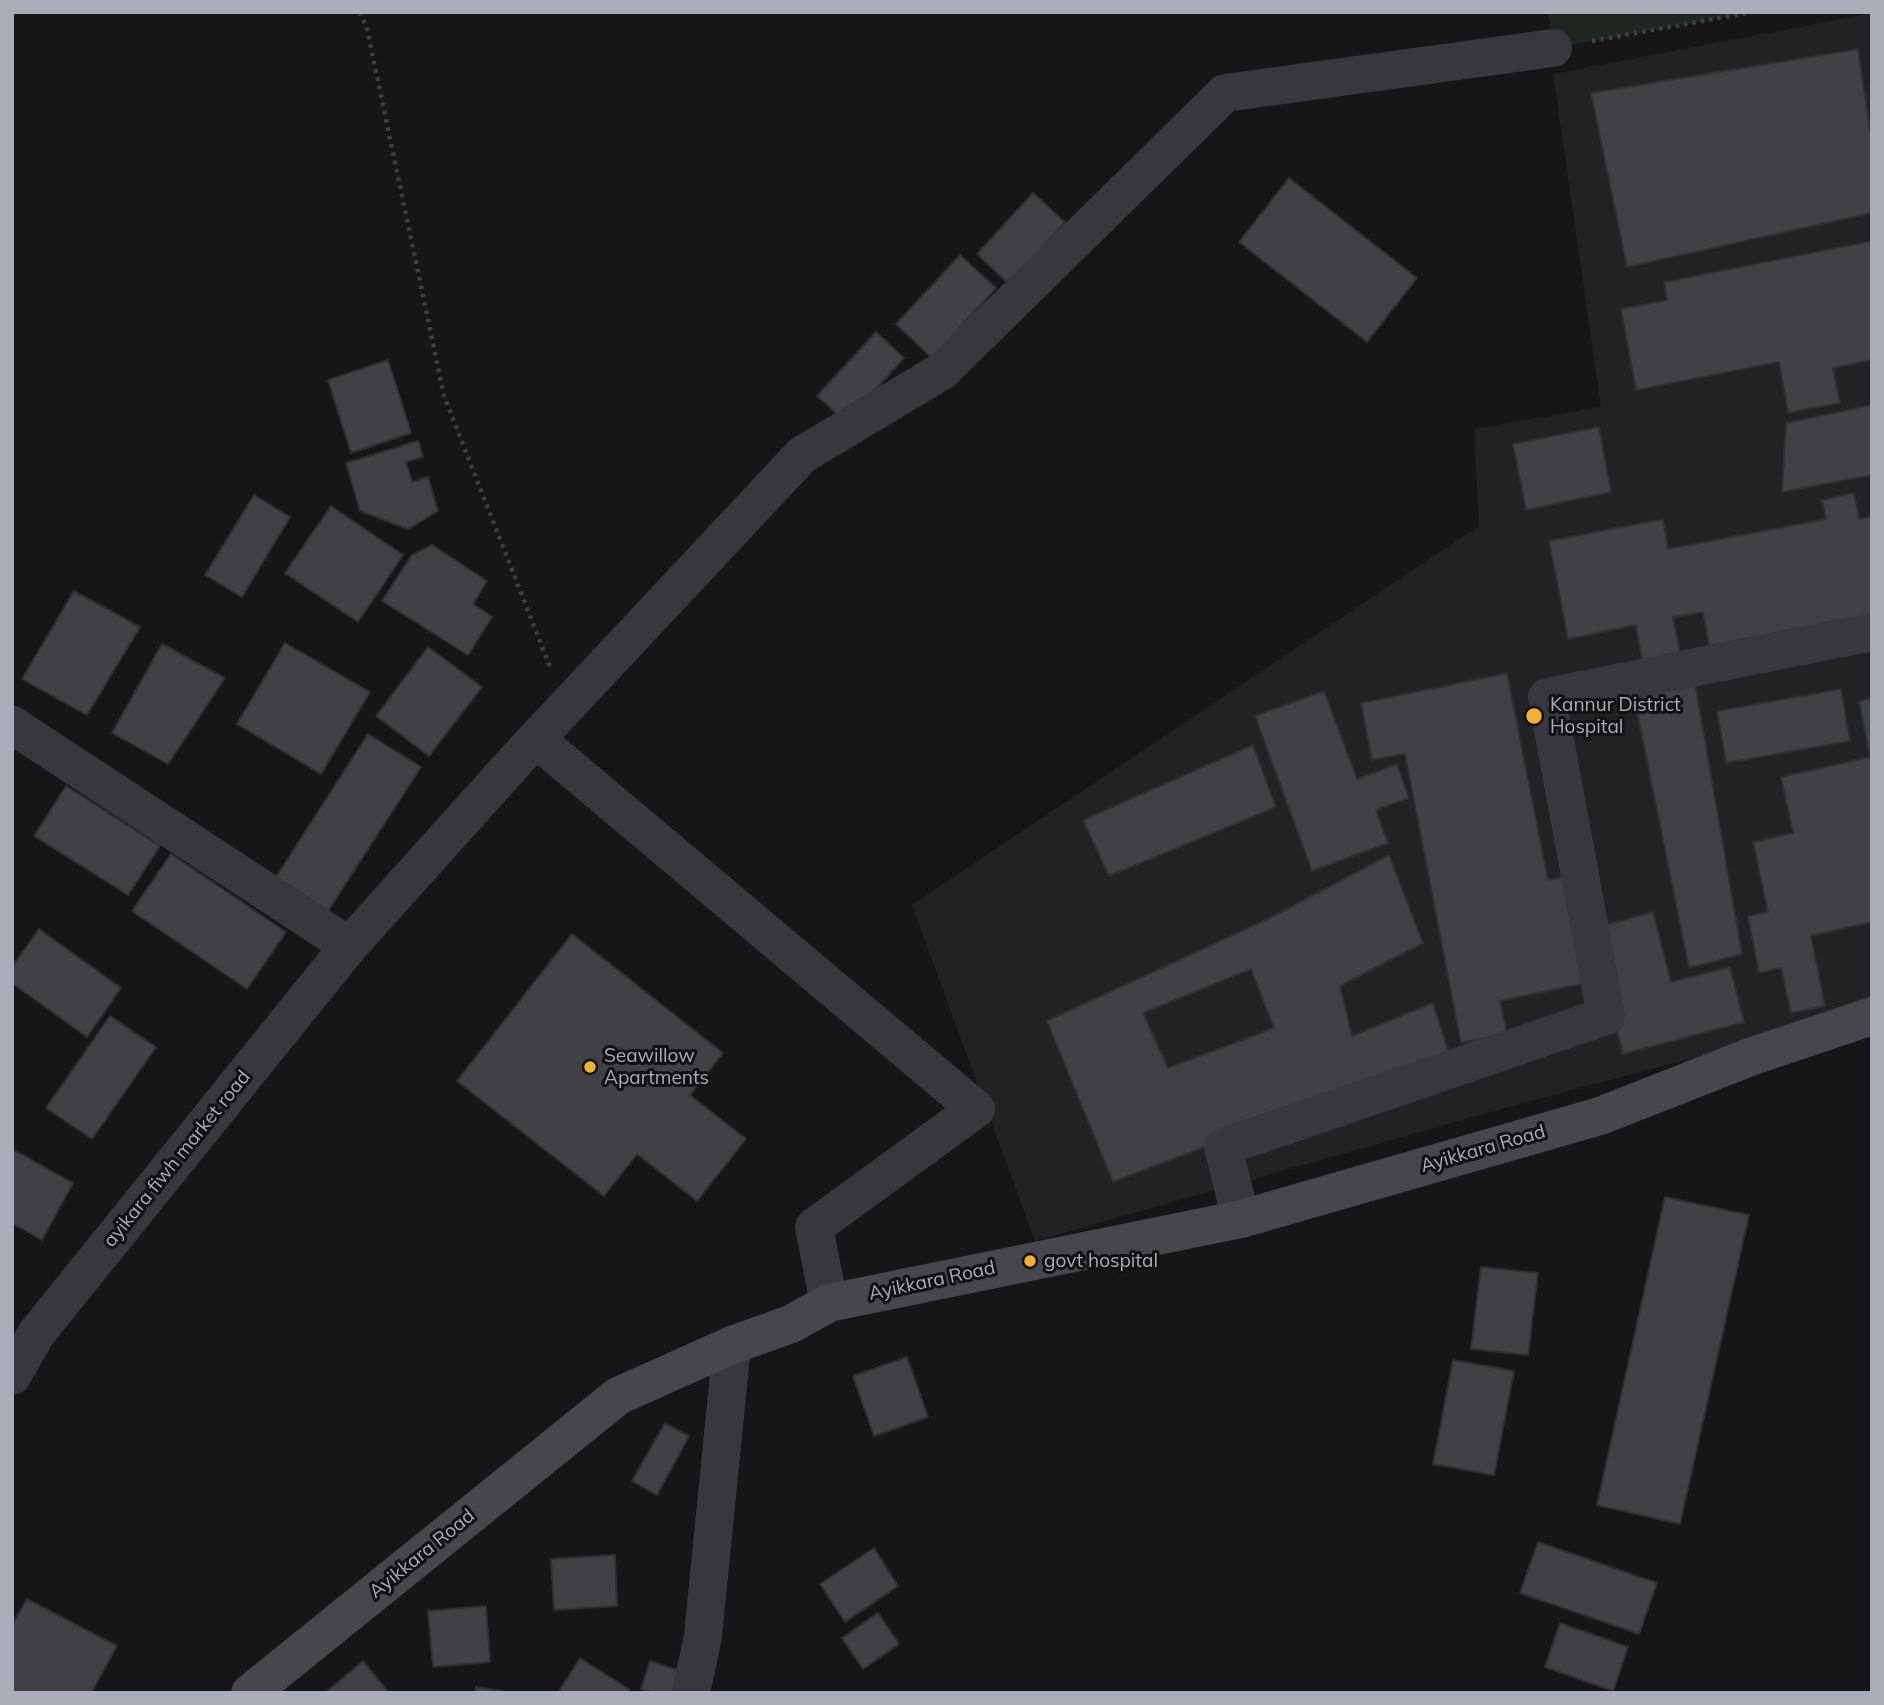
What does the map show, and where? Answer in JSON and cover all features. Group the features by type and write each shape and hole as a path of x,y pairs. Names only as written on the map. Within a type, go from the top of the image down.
{"main road":[{"name":"Ayikkara Road","path":"250,1693 618,1396 732,1345 791,1324 829,1303 1241,1219 1600,1116 1750,1057 1872,1016"}],"street":[{"name":"ayikara fiwh market road","path":"12,1376 36,1334 349,946 565,707 802,455 942,371 1225,93 1553,48"},
{"path":"1241,1219 1223,1147 1606,1016 1547,697 1872,632"},
{"path":"12,725 349,946"},
{"path":"536,739 976,1109 814,1227 829,1303"},
{"path":"691,1693 703,1636 732,1345"}],"path":[{"path":"360,12 367,29 444,396 565,707"},
{"path":"1553,48 1752,12"}],"shaded area":[{"path":"1548,12 1752,12 1553,48"},
{"name":"Kannur District Hospital","path":"1872,13 1872,998 1764,1039 1490,1112 1035,1241 912,905 1479,526 1474,429 1601,407 1553,74"}],"building":[{"path":"1858,49 1872,143 1872,213 1627,267 1591,93"},
{"path":"1289,178 1417,278 1367,342 1239,242"},
{"path":"1033,193 1065,222 1009,284 977,254"},
{"path":"1872,241 1872,360 1833,368 1840,403 1788,413 1779,362 1636,390 1621,309 1667,300 1664,282"},
{"path":"960,255 996,288 932,358 896,324"},
{"path":"876,332 904,358 846,422 817,396"},
{"path":"388,360 411,433 351,453 328,380"},
{"path":"1872,405 1872,475 1782,492 1786,423"},
{"path":"1599,427 1611,492 1526,510 1513,444"},
{"path":"418,441 423,457 406,462 412,482 428,477 438,511 408,529 360,511 346,463"},
{"path":"1854,493 1859,519 1872,517 1872,615 1709,646 1703,612 1673,617 1682,663 1644,671 1636,625 1568,639 1549,541 1663,519 1668,549 1826,519 1822,500"},
{"path":"254,495 290,517 242,597 205,575"},
{"path":"331,506 403,555 358,622 285,573"},
{"path":"432,545 487,581 473,604 492,617 468,655 382,601 412,555"},
{"path":"74,591 140,627 87,715 22,679"},
{"path":"285,643 370,692 321,774 237,724"},
{"path":"162,644 225,678 168,764 112,733"},
{"path":"428,647 482,687 429,756 376,716"},
{"path":"1507,673 1548,880 1565,877 1586,983 1500,1001 1507,1034 1461,1043 1405,754 1372,760 1361,703"},
{"path":"1695,683 1742,954 1689,968 1633,692"},
{"path":"1841,689 1850,741 1726,763 1717,711"},
{"path":"1324,691 1357,779 1397,764 1409,798 1376,810 1388,843 1312,871 1255,716"},
{"path":"1872,698 1872,922 1811,936 1825,1006 1791,1013 1781,968 1759,973 1748,916 1768,912 1753,842 1793,833 1781,777 1870,757 1859,701"},
{"path":"368,734 421,767 328,911 276,877"},
{"path":"1253,745 1276,807 1109,876 1083,820"},
{"path":"66,786 160,846 128,895 34,836"},
{"path":"171,854 286,932 247,989 132,911"},
{"path":"1389,855 1423,943 1340,986 1352,1036 1433,1003 1449,1053 1113,1182 1047,1021 1270,918","holes":["1251,969 1274,1028 1168,1068 1143,1013"]},
{"path":"1653,912 1671,982 1730,967 1744,1022 1623,1054 1591,929"},
{"path":"39,929 121,988 87,1037 12,983 12,967"},
{"name":"Seawillow Apartments","path":"572,934 723,1053 690,1095 746,1139 697,1201 637,1154 604,1196 457,1081"},
{"path":"110,1016 156,1047 92,1139 46,1108"},
{"path":"12,1149 73,1183 42,1240 12,1223"},
{"path":"1665,1197 1749,1215 1680,1524 1597,1505"},
{"path":"1481,1267 1538,1273 1528,1355 1471,1349"},
{"path":"907,1357 928,1417 874,1436 853,1376"},
{"path":"1453,1360 1514,1371 1494,1475 1433,1464"},
{"path":"665,1423 689,1436 657,1495 632,1481"},
{"path":"1538,1542 1657,1583 1639,1634 1520,1593"},
{"path":"874,1548 898,1586 845,1622 820,1584"},
{"path":"615,1555 617,1606 554,1610 551,1559"},
{"path":"27,1599 117,1646 91,1693 12,1693 12,1625"},
{"path":"486,1606 490,1662 433,1667 428,1611"},
{"path":"878,1613 899,1644 863,1669 842,1638"},
{"path":"1560,1623 1628,1647 1613,1691 1545,1667"},
{"path":"580,1658 630,1690 628,1693 558,1693"},
{"path":"363,1661 389,1693 325,1693"},
{"path":"650,1661 686,1673 680,1693 654,1693 641,1689"},
{"path":"476,1687 503,1691 503,1693 475,1693"}],"place":[{"name":"Kannur District Hospital","path":"1534,716"},
{"name":"Seawillow Apartments","path":"590,1067"},
{"name":"govt hospital","path":"1030,1261"}]}
